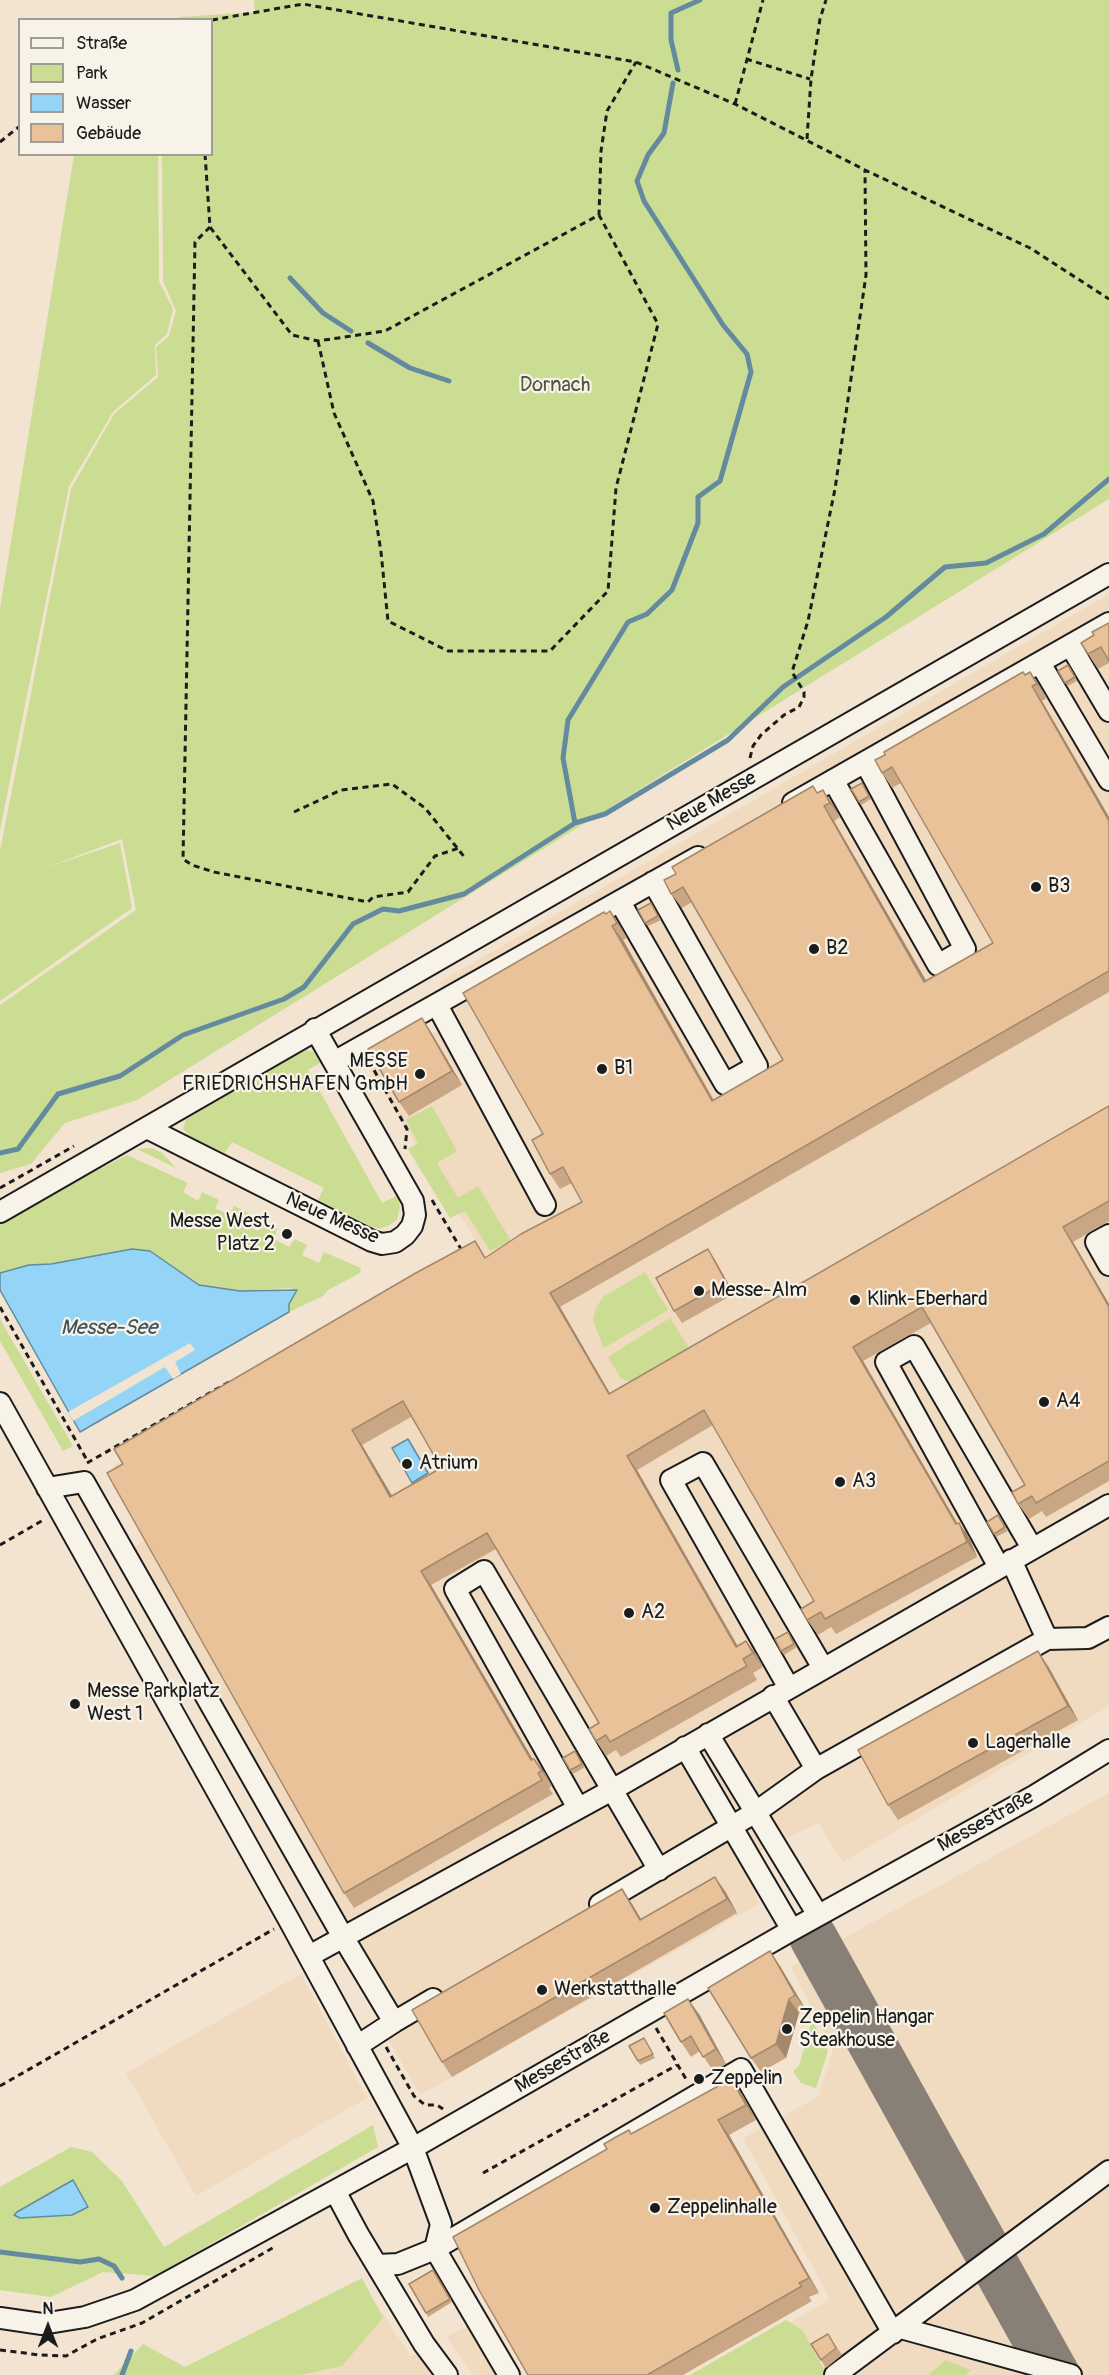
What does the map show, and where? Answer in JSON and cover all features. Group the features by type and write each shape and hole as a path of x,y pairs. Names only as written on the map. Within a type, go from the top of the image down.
{"street":[{"name":"Neue Messe","path":"0,1212 1109,574"},
{"path":"773,814 1109,623"},
{"path":"1070,645 1109,711"},
{"path":"1040,663 1109,780"},
{"path":"833,780 938,965 965,949 865,762"},
{"path":"334,1062 713,848"},
{"path":"620,902 725,1084 757,1066 653,882"},
{"path":"437,1005 545,1205"},
{"name":"Neue Messe","path":"147,1128 372,1241 382,1244 395,1242 412,1226 415,1215 412,1201 315,1029"},
{"path":"1109,1235 1096,1242 1109,1265"},
{"path":"1032,1548 914,1346 886,1362 1005,1563 1047,1639"},
{"path":"0,1403 309,1956 413,2148 441,2224 435,2249 509,2375"},
{"path":"816,1769 781,1692 671,1480 703,1463 823,1668"},
{"path":"47,1488 84,1482 343,1937 394,2022"},
{"path":"309,1956 612,1790 1109,1505"},
{"path":"578,1808 455,1589 484,1571 659,1870"},
{"path":"588,1911 732,1827 816,1769 1047,1639 1088,1638 1109,1627"},
{"path":"708,1734 772,1842 807,1926"},
{"path":"686,1747 732,1827 807,1926"},
{"name":"Messestraße","path":"0,2318 42,2324 85,2317 135,2300 413,2148 807,1926 1034,1796 1109,1750"},
{"path":"357,2046 445,1992"},
{"path":"378,2265 398,2265 435,2249 741,2069 897,2331 1071,2375"},
{"path":"835,2375 1109,2171"},
{"path":"335,2191 424,2344 447,2375"}],"path":[{"path":"735,104 764,0"},
{"path":"807,139 811,79 820,19 826,0"},
{"path":"213,20 303,4 636,62 735,104 865,170 1030,248 1109,299"},
{"path":"746,58 811,79"},
{"path":"318,341 334,413 373,501 388,621 448,651 550,651 608,591 616,488 658,324 599,215 601,151 607,111 636,62"},
{"path":"0,141 18,128"},
{"path":"205,156 210,226 292,334 318,341 385,331 599,215"},
{"path":"748,766 753,746 761,735 784,715 799,706 804,697 804,692 792,672 808,621 837,478 866,275 865,170"},
{"path":"210,226 195,242 183,859 192,865 214,872 368,902 373,897 408,892 435,856 459,848"},
{"path":"294,812 341,790 392,784 425,808 466,859"},
{"path":"362,1047 407,1128 405,1151"},
{"path":"427,1191 461,1249 451,1255"},
{"path":"0,1307 88,1462"},
{"path":"80,1467 238,1377"},
{"path":"0,1545 46,1519"},
{"path":"0,2086 274,1929"},
{"path":"655,2027 695,2096"},
{"path":"483,2173 677,2065"}],"shaded area":[{"path":"1109,594 1109,1706 843,1862 818,1823 745,1859 759,1904 420,2095 117,1559 144,1541 112,1485 120,1479 113,1466 485,1256 370,1070 459,1018 440,982"},
{"path":"1109,1793 1109,2375 702,2375 830,2299 743,2138 818,2097 833,2051 791,1967"},
{"path":"301,1974 367,2098 196,2196 126,2073"},
{"path":"376,2303 411,2357 435,2339 461,2375 212,2375"},
{"path":"489,2315 524,2375 474,2375 446,2337"}],"green space":[{"name":"Dornach","path":"254,0 1109,0 1109,499 137,1100 65,1123 31,1164 0,1173 0,1005 136,910 122,839 45,868 120,843 132,908 0,1001 0,851 71,489 114,414 158,377 156,347 169,336 176,311 163,281 162,156 213,156 213,18 180,18 255,12"},
{"path":"74,156 158,156 159,281 173,309 167,334 155,345 156,375 113,412 69,486 0,830 0,609"},
{"path":"308,1050 314,1052 320,1063 308,1070 382,1203 398,1195 400,1208 397,1220 388,1226 378,1229 318,1200 324,1188 232,1142 225,1153 190,1136 183,1129 186,1119"},
{"path":"432,1106 457,1151 437,1163 458,1198 478,1186 511,1241 490,1251 465,1211 450,1218 408,1149 418,1143 406,1120"},
{"path":"152,1148 162,1153 176,1168 137,1149"},
{"path":"127,1155 188,1183 183,1192 198,1201 202,1192 219,1200 215,1208 229,1215 234,1206 249,1213 244,1224 258,1231 264,1222 277,1229 274,1239 289,1247 295,1239 307,1245 302,1255 319,1263 324,1252 361,1268 360,1273 328,1290 323,1296 289,1312 289,1304 296,1290 289,1288 240,1291 199,1285 150,1251 132,1249 51,1264 29,1265 0,1273 0,1221"},
{"path":"645,1272 668,1310 604,1348 593,1321 596,1308 603,1297"},
{"path":"670,1318 695,1357 635,1384 621,1378 608,1357"},
{"path":"0,1319 73,1446 63,1451 0,1341"},
{"path":"813,2022 828,2051 816,2088 801,2083 793,2071 799,2066"},
{"path":"373,2125 378,2147 155,2276 103,2272 51,2297 0,2290 0,2187 71,2147 92,2152 122,2181 164,2247"},
{"path":"362,2278 383,2318 342,2366 300,2375 114,2375 143,2344 185,2367"},
{"path":"786,2320 803,2331 825,2372 821,2375 690,2375"},
{"path":"946,2360 971,2370 966,2375 928,2375"}],"water":[{"name":"Messe-See","path":"132,1249 150,1251 199,1285 240,1291 297,1290 289,1304 289,1312 80,1432 0,1290 0,1273 29,1265 51,1264"},
{"path":"408,1439 428,1473 412,1483 392,1448"},
{"path":"73,2180 88,2207 72,2215 20,2218 14,2215 17,2212"}],"pier":[{"path":"190,1343 195,1350 175,1362 181,1374 173,1379 165,1367 73,1421 68,1412"}],"building":[{"path":"1109,623 1109,661 1101,647 1088,654 1081,643 1094,635 1092,632"},
{"path":"1068,665 1075,677 1065,683 1058,671"},
{"path":"1023,672 1025,675 1030,672 1037,684 1032,686 1109,821 1109,971 550,1293 609,1394 1109,1106 1109,1201 1063,1227 1109,1307 1109,1461 1036,1503 1032,1496 1018,1504 1012,1492 1025,1485 922,1307 853,1347 956,1524 959,1523 967,1542 825,1619 821,1612 807,1620 801,1609 814,1601 704,1410 627,1456 736,1647 746,1641 753,1653 743,1659 747,1666 610,1742 606,1735 596,1741 589,1729 599,1723 487,1533 421,1571 531,1760 534,1759 542,1771 538,1773 542,1780 344,1893 107,1473 123,1464 114,1449 414,1274 475,1241 485,1258 521,1234 582,1202 563,1167 550,1174 532,1140 543,1134 463,993 604,912 606,914 610,911 617,923 612,926 712,1101 783,1060 683,887 671,894 664,880 676,874 672,867 813,786 817,793 823,790 830,803 824,806 924,982 993,943 892,767 882,773 875,760 885,755 884,752","holes":["403,1401 441,1468 390,1497 352,1430"]},
{"path":"862,783 869,796 859,802 851,789"},
{"path":"651,903 658,916 645,923 638,910"},
{"name":"MESSE FRIEDRICHSHAFEN GmbH","path":"422,1018 452,1071 399,1102 368,1049"},
{"name":"Messe-Alm","path":"708,1249 726,1282 674,1311 656,1278"},
{"path":"998,1515 1005,1527 994,1534 987,1522"},
{"path":"788,1632 794,1644 781,1651 775,1639"},
{"name":"Lagerhalle","path":"1038,1651 1068,1706 888,1805 858,1750"},
{"path":"575,1751 582,1764 570,1770 563,1758"},
{"name":"Werkstatthalle","path":"715,1877 727,1899 442,2062 412,2010 622,1889 640,1920"},
{"path":"770,1951 795,1995 789,1999 776,2044 751,2058 708,1988"},
{"path":"688,1999 716,2049 703,2057 691,2036 681,2042 664,2013"},
{"path":"644,2038 653,2054 638,2061 629,2046"},
{"name":"Zeppelinhalle","path":"731,2079 746,2105 718,2120 809,2278 799,2283 802,2286 647,2375 528,2375 479,2290 453,2237 607,2149 604,2144 616,2137 629,2130 631,2134"},
{"path":"433,2270 450,2299 426,2313 409,2284"},
{"path":"828,2334 836,2348 821,2360 811,2344"}],"waterway":[{"path":"678,70 671,40 671,13 700,0"},
{"path":"575,823 563,758 568,720 628,622 647,614 672,590 698,523 698,497 720,481 751,372 747,354 723,325 644,201 637,181 648,155 664,133 673,83"},
{"path":"290,278 323,313 351,331"},
{"path":"368,343 410,368 449,381"},
{"path":"0,1153 18,1149 58,1094 120,1076 183,1035 284,999 304,987 353,924 383,909 399,911 464,894 575,823 605,814 728,740 783,687 886,617 945,567 986,563 1044,534 1109,479"},
{"path":"0,2252 80,2262 99,2259 114,2266 122,2278"},
{"path":"122,2375 131,2351"}],"taxiway":[{"path":"813,1937 1056,2375"}],"place":[{"name":"B3","path":"1036,887"},
{"name":"B2","path":"814,949"},
{"name":"B1","path":"602,1069"},
{"name":"MESSE FRIEDRICHSHAFEN GmbH","path":"420,1074"},
{"name":"Messe West, Platz 2","path":"287,1234"},
{"name":"Messe-Alm","path":"699,1291"},
{"name":"Klink-Eberhard","path":"855,1300"},
{"name":"A4","path":"1044,1402"},
{"name":"Atrium","path":"407,1464"},
{"name":"A3","path":"840,1482"},
{"name":"A2","path":"629,1613"},
{"name":"Messe Parkplatz West 1","path":"75,1704"},
{"name":"Lagerhalle","path":"973,1743"},
{"name":"Werkstatthalle","path":"542,1990"},
{"name":"Zeppelin Hangar Steakhouse","path":"787,2029"},
{"name":"Zeppelin","path":"699,2079"},
{"name":"Zeppelinhalle","path":"655,2208"}]}
